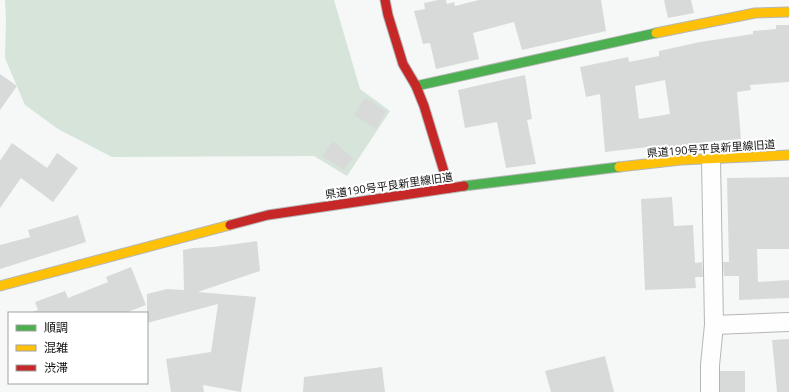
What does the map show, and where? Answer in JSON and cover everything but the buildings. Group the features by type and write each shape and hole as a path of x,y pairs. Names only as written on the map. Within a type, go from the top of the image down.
{"street":[{"path":"385,0 403,64 416,86 424,106 449,188"},
{"path":"416,86 630,38 755,13 789,12"},
{"name":"県道190号平良新里線旧道","path":"0,286 268,215 493,182 681,160 789,155"},
{"path":"710,392 710,365 714,325 711,159"},
{"path":"714,325 789,322"}],"shaded area":[{"path":"5,0 334,0 360,89 390,111 347,176 314,156 112,157 58,129 25,105 5,58"}],"traffic: fast":[{"path":"416,86 656,33"},
{"path":"464,186 619,167"}],"traffic: slow":[{"path":"656,33 755,13 789,12"},
{"path":"619,167 681,160 789,155"},
{"path":"0,286 230,225"}],"traffic: jam":[{"path":"385,0 403,64 416,86 424,106 449,188"},
{"path":"230,225 268,215 464,186"}]}
